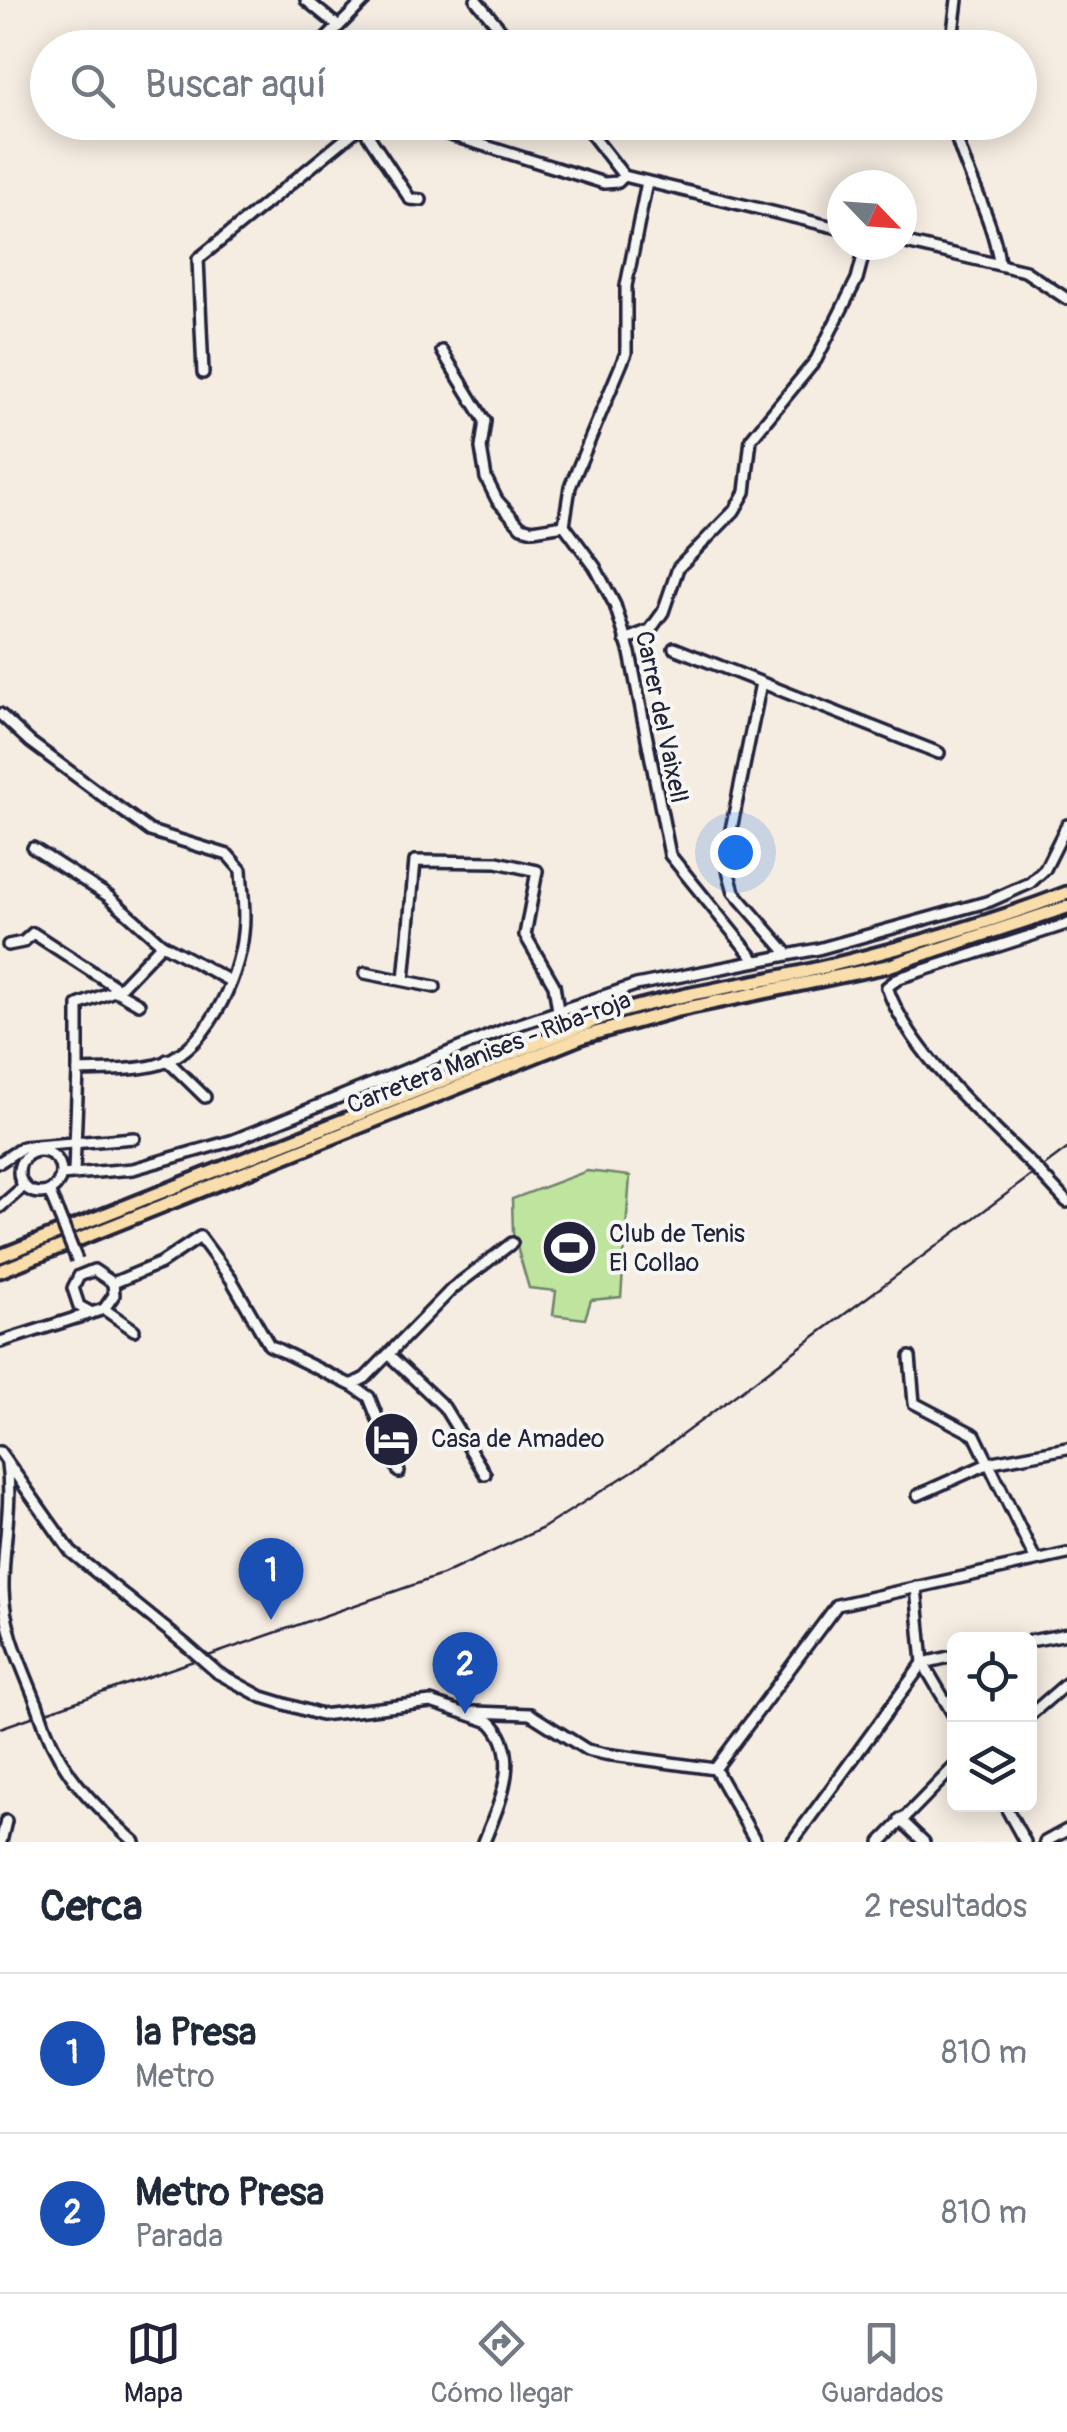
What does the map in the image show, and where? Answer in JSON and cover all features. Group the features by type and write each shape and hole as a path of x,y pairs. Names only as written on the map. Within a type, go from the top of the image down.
{"main road":[{"name":"Carretera Manises - Riba-roja","path":"0,1256 609,1015 888,952 990,922 1067,892"},
{"name":"Carretera Manises - Riba-roja","path":"0,1271 585,1036 678,1010 888,966 1067,906"}],"street":[{"path":"306,0 338,26"},
{"path":"334,30 365,0"},
{"path":"476,0 501,30"},
{"path":"953,30 957,0"},
{"path":"202,373 198,259 344,140"},
{"path":"374,140 410,199 420,200"},
{"path":"466,140 604,184 618,182 624,176"},
{"path":"596,140 624,176 827,225"},
{"path":"957,140 965,172 996,242 999,262"},
{"path":"442,351 485,422 484,463 497,500 521,526 533,530 564,525 570,488 626,353 626,286 647,182"},
{"path":"917,245 999,262 1047,282 1067,299"},
{"path":"625,640 650,630 662,612 678,568 734,511 745,492 751,439 816,360 857,279 862,260"},
{"name":"Carrer del Vaixell","path":"564,525 596,566 616,606 670,855 755,960"},
{"path":"674,648 939,752"},
{"path":"760,682 726,859 734,892 788,954"},
{"path":"0,714 75,777 164,838 228,855 237,862 243,935 230,981 208,1024 167,1060 137,1068 78,1070"},
{"path":"61,1174 52,1155 37,1152 20,1165 24,1186 36,1193 48,1191 61,1174 133,1170 234,1140 558,1010 660,979 878,933 1007,894 1045,868 1067,825"},
{"path":"32,848 108,896 162,944 230,981"},
{"path":"404,980 416,861 513,864 537,870 525,934 554,985 558,1010"},
{"path":"1067,924 899,978 887,988 956,1088 1067,1202"},
{"path":"8,945 23,942 33,933 139,1004"},
{"path":"74,1172 78,1005 117,990 162,944"},
{"path":"365,973 435,987"},
{"path":"167,1060 204,1096"},
{"path":"1,1159 23,1147 70,1147 74,1143 134,1138"},
{"path":"0,1208 24,1186"},
{"path":"48,1191 83,1273"},
{"path":"113,1283 161,1264 200,1237 232,1279 268,1345 350,1386 360,1387 369,1397 399,1472"},
{"path":"350,1386 389,1354 464,1278 512,1243"},
{"path":"90,1312 74,1297 74,1284 83,1273 100,1271 113,1283"},
{"path":"0,1342 104,1309 112,1301 113,1283"},
{"path":"104,1309 134,1330"},
{"path":"389,1354 444,1408 485,1474"},
{"path":"910,1357 914,1403 975,1435 992,1462 1035,1559"},
{"path":"918,1495 992,1462 1067,1448"},
{"path":"3,1456 70,1552 218,1673 262,1698 321,1715 431,1702 469,1712 530,1714 587,1750 709,1768 756,1842"},
{"path":"3,1456 11,1496 3,1593 18,1656 53,1749 89,1801 135,1842"},
{"path":"709,1768 837,1604 1067,1554"},
{"path":"916,1587 923,1663 947,1704"},
{"path":"1037,1640 1067,1634"},
{"path":"792,1842 923,1663 947,1658"},
{"path":"1037,1709 1067,1683"},
{"path":"469,1712 496,1728 505,1756 505,1784 484,1842"},
{"path":"881,1842 947,1774"},
{"path":"1008,1812 1024,1842"},
{"path":"900,1819 924,1842"},
{"path":"1,1842 6,1822"},
{"path":"1045,1842 1067,1830"}],"green space":[{"name":"Club de Tenis El Collao","path":"587,1171 630,1176 621,1297 591,1300 585,1319 553,1315 556,1291 529,1288 513,1233 512,1199"}],"railway":[{"path":"0,1728 442,1575 543,1528 636,1469 1067,1149"}],"place":[{"name":"Club de Tenis El Collao","path":"570,1248"},
{"name":"Casa de Amadeo","path":"392,1439"},
{"name":"la Presa","path":"271,1620"},
{"name":"Metro Presa","path":"465,1714"}]}
